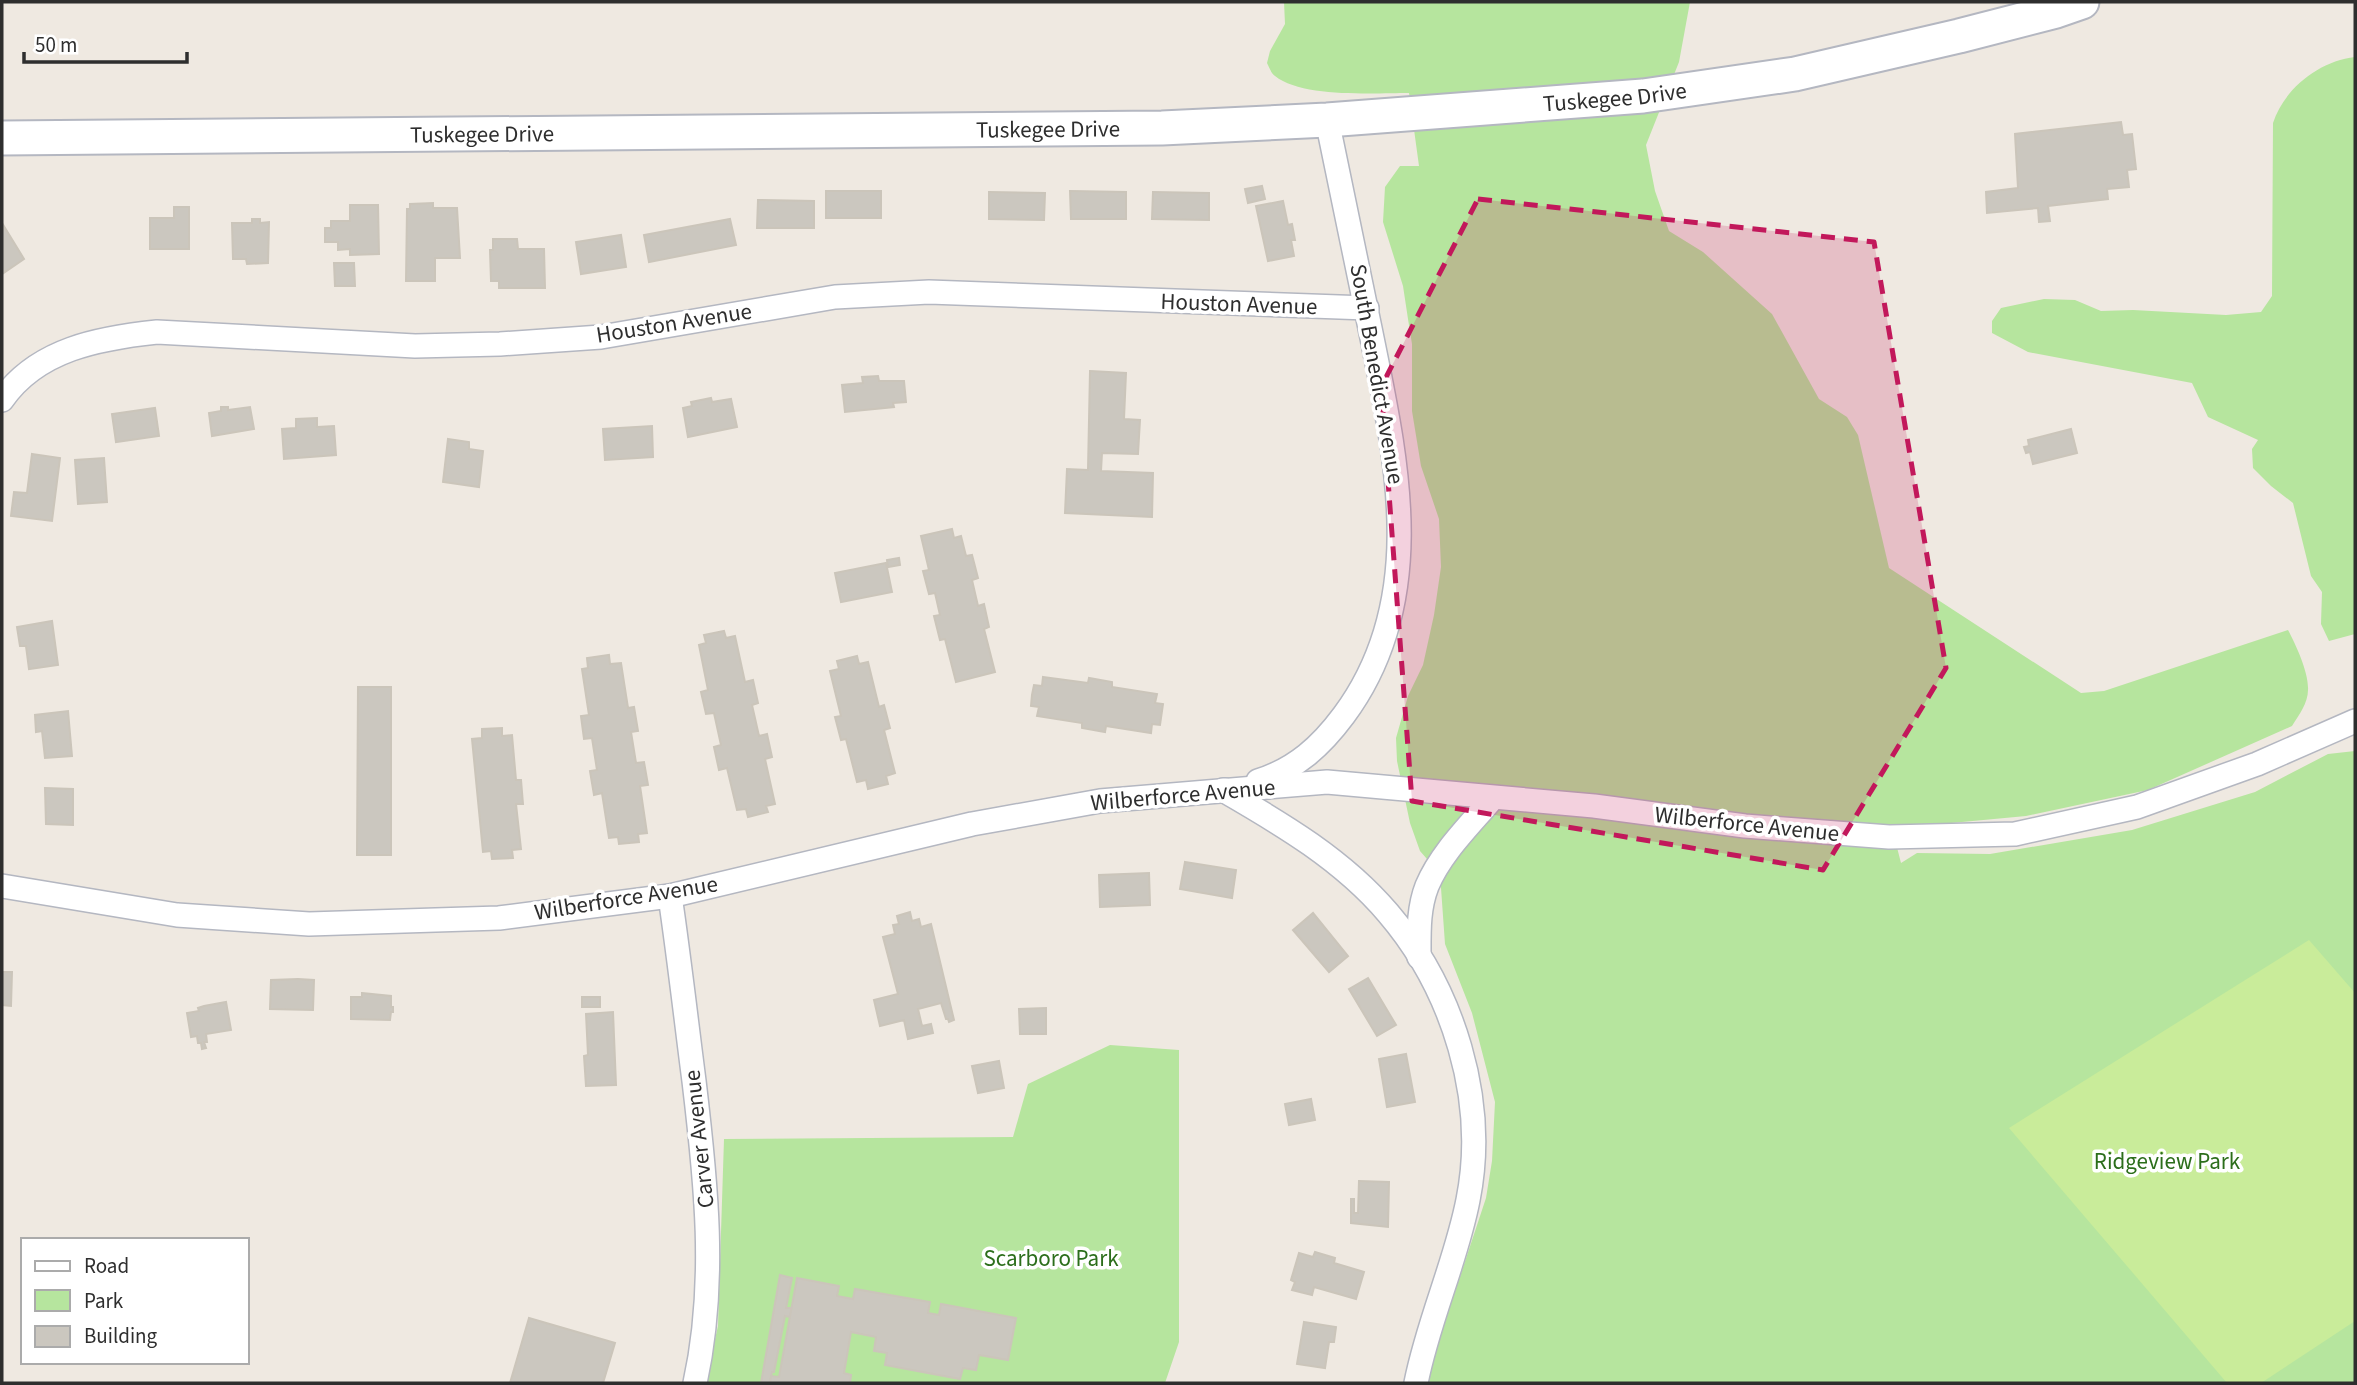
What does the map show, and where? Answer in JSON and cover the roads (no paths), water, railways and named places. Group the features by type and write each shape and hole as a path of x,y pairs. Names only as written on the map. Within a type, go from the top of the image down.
{"street":[{"name":"Tuskegee Drive","path":"2,138 1162,128 1327,120 1624,98 1795,74 1959,36 2082,2"},
{"name":"South Benedict Avenue","path":"1223,790 1261,780 1292,767 1314,751 1331,733 1357,698 1375,661 1390,616 1399,569 1398,480 1367,308 1327,120"},
{"name":"Houston Avenue","path":"2,400 38,365 73,347 115,336 157,332 415,346 500,344 601,337 835,297 929,292 1367,308"},
{"name":"Wilberforce Avenue","path":"2,886 177,915 309,924 499,918 670,896 972,824 1100,801 1327,782 1492,799 1594,806 1745,826 1889,838 2015,834 2137,807 2257,764 2355,721"},
{"path":"1223,790 1286,827 1352,877 1388,913 1419,957 1438,991 1461,1047 1470,1093 1473,1138 1468,1198 1416,1383"},
{"path":"1419,957 1420,916 1427,886 1447,852 1492,799"},
{"name":"Carver Avenue","path":"670,896 697,1110 709,1236 707,1289 695,1383"}],"park label":[{"name":"Ridgeview Park","path":"2167,1161"},
{"name":"Scarboro Park","path":"1051,1258"}]}
